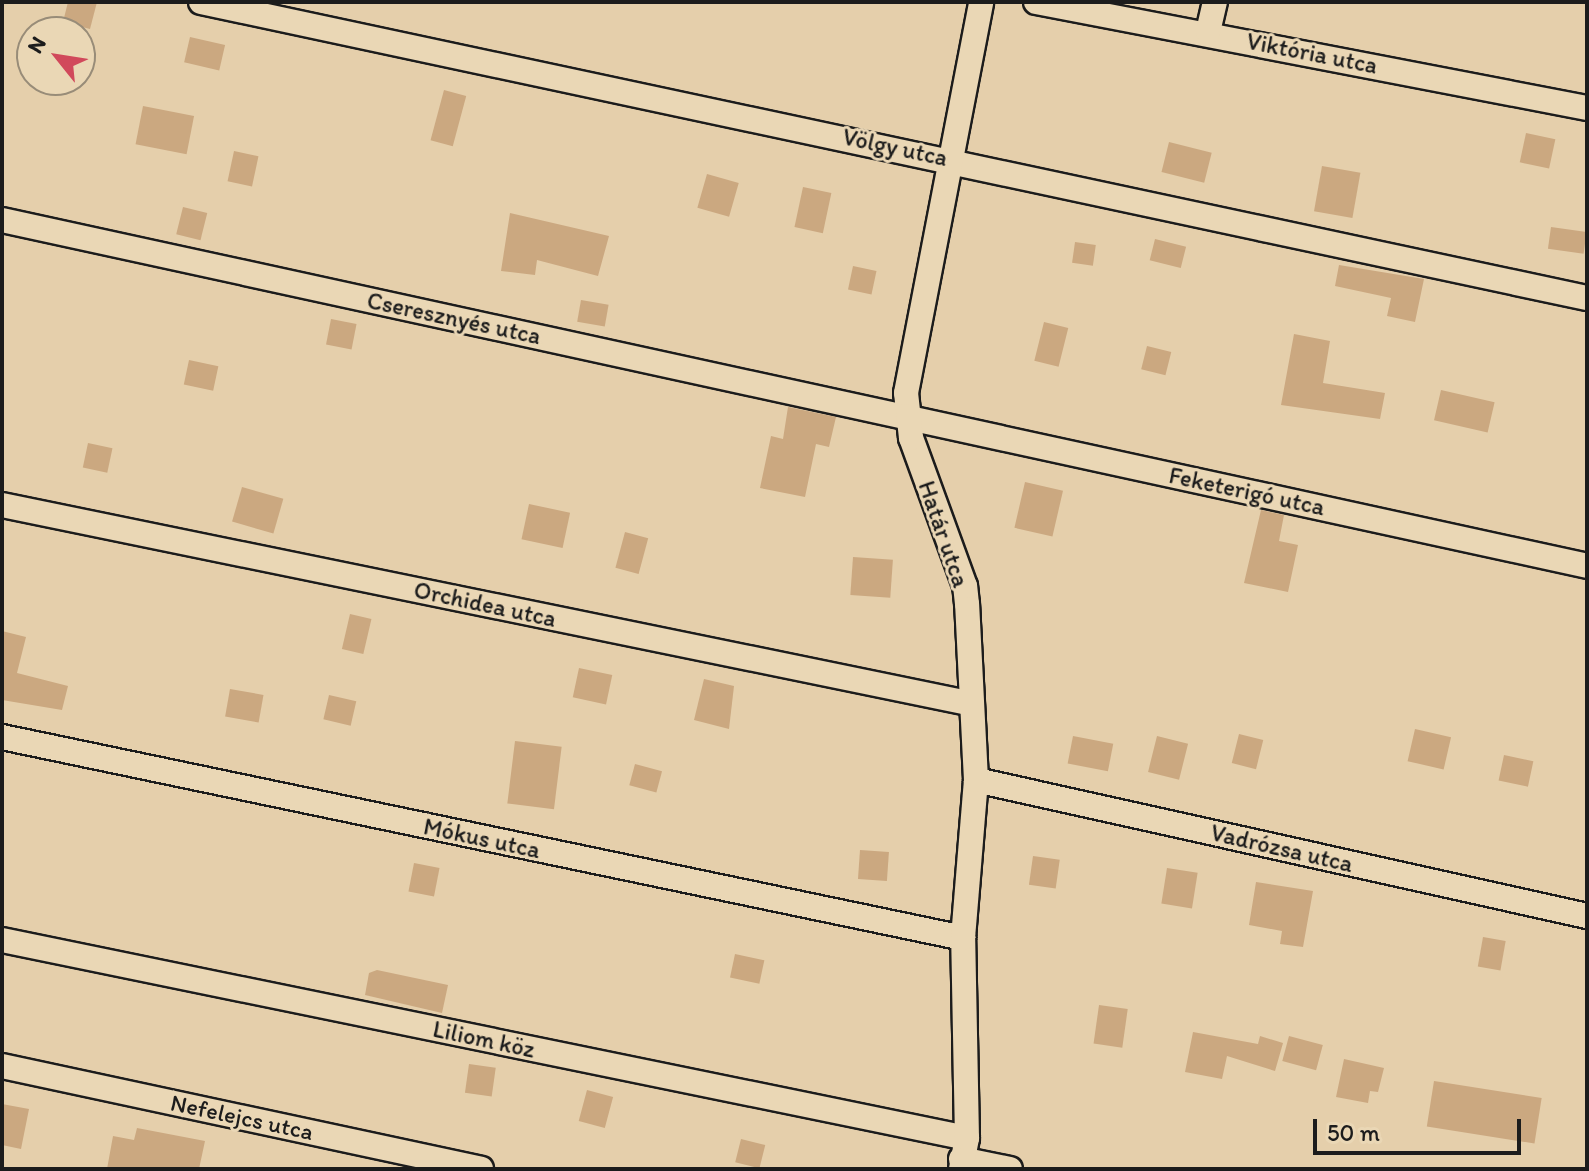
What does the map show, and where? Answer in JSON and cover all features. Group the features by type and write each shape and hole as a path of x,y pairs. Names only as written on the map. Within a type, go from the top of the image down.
{"street":[{"name":"Völgy utca","path":"201,2 949,158 1587,298"},
{"name":"Határ utca","path":"963,1155 963,938 976,780 968,703 965,586 907,416 906,393 981,2"},
{"name":"Viktória utca","path":"1036,2 1208,32 1587,108"},
{"path":"1208,32 1215,2"},
{"name":"Cseresznyés utca","path":"2,220 907,416"},
{"name":"Feketerigó utca","path":"907,416 1587,566"},
{"name":"Orchidea utca","path":"2,505 968,703"},
{"name":"Mókus utca","path":"2,737 963,938"},
{"name":"Vadrózsa utca","path":"976,780 1587,916"},
{"name":"Liliom köz","path":"2,940 963,1155 1010,1169"},
{"name":"Nefelejcs utca","path":"2,1066 481,1169"}],"building":[{"path":"68,2 97,2 93,16 64,16"},
{"path":"190,37 225,45 219,70 184,62"},
{"path":"444,90 466,96 453,146 431,140"},
{"path":"143,106 194,116 187,154 136,144"},
{"path":"1526,133 1555,139 1549,169 1520,162"},
{"path":"1169,142 1212,153 1204,183 1162,172"},
{"path":"234,151 258,156 252,187 228,181"},
{"path":"1322,166 1360,173 1352,218 1314,211"},
{"path":"707,174 739,183 729,217 697,208"},
{"path":"803,187 831,193 823,233 794,227"},
{"path":"183,207 207,213 200,240 176,234"},
{"path":"510,213 609,236 598,276 537,260 535,275 501,271"},
{"path":"1551,227 1587,232 1584,254 1548,249"},
{"path":"1155,239 1186,247 1181,268 1150,260"},
{"path":"1075,242 1096,245 1093,266 1072,263"},
{"path":"1339,265 1424,279 1415,322 1387,316 1391,298 1335,286"},
{"path":"853,266 876,271 871,294 848,289"},
{"path":"581,300 609,305 605,327 577,322"},
{"path":"331,319 357,324 352,349 326,345"},
{"path":"1044,322 1068,328 1059,367 1034,361"},
{"path":"1294,334 1330,341 1323,383 1385,393 1380,419 1281,405"},
{"path":"1147,346 1171,352 1165,375 1141,369"},
{"path":"189,360 218,366 213,391 184,384"},
{"path":"1441,390 1495,402 1488,433 1434,420"},
{"path":"788,407 836,417 829,447 816,444 805,497 760,488 771,436 783,439"},
{"path":"88,443 112,448 107,473 83,467"},
{"path":"1025,482 1063,491 1052,537 1014,528"},
{"path":"242,487 283,499 273,533 232,522"},
{"path":"529,504 570,513 563,548 522,539"},
{"path":"1261,510 1284,515 1279,541 1298,545 1288,592 1244,583"},
{"path":"625,532 648,538 639,574 615,568"},
{"path":"853,557 893,560 890,598 850,595"},
{"path":"350,614 371,619 363,654 342,649"},
{"path":"2,631 26,637 17,673 68,686 62,710 2,700"},
{"path":"579,668 612,675 606,704 573,697"},
{"path":"704,679 734,686 729,729 694,720"},
{"path":"230,689 263,695 259,722 225,717"},
{"path":"329,695 356,701 351,726 323,719"},
{"path":"1415,729 1451,737 1444,769 1408,761"},
{"path":"1239,734 1263,740 1256,769 1232,763"},
{"path":"1073,736 1113,744 1108,771 1068,763"},
{"path":"1157,736 1188,744 1179,780 1148,772"},
{"path":"515,741 562,747 554,809 507,804"},
{"path":"1504,755 1533,761 1528,787 1499,780"},
{"path":"635,764 662,771 656,792 629,785"},
{"path":"860,850 889,852 887,881 858,879"},
{"path":"1033,856 1060,860 1056,888 1029,885"},
{"path":"414,863 440,868 434,896 408,891"},
{"path":"1167,868 1198,873 1192,908 1161,904"},
{"path":"1256,882 1313,891 1303,947 1280,944 1282,931 1249,925"},
{"path":"1483,937 1506,941 1500,971 1478,967"},
{"path":"735,954 764,960 759,984 730,977"},
{"path":"377,970 448,985 442,1013 365,995 369,973"},
{"path":"1099,1005 1128,1009 1122,1048 1094,1044"},
{"path":"1193,1032 1258,1044 1260,1036 1283,1043 1275,1071 1227,1056 1222,1079 1185,1072"},
{"path":"1289,1036 1323,1045 1316,1070 1282,1061"},
{"path":"1344,1059 1384,1068 1378,1092 1370,1091 1368,1103 1336,1097"},
{"path":"469,1064 496,1068 492,1096 465,1093"},
{"path":"1434,1081 1542,1098 1534,1143 1427,1126"},
{"path":"587,1090 613,1097 605,1128 579,1121"},
{"path":"2,1104 29,1109 21,1149 2,1145"},
{"path":"137,1128 205,1141 199,1169 107,1169 113,1136 134,1140"},
{"path":"741,1139 765,1145 759,1168 735,1162"}]}
